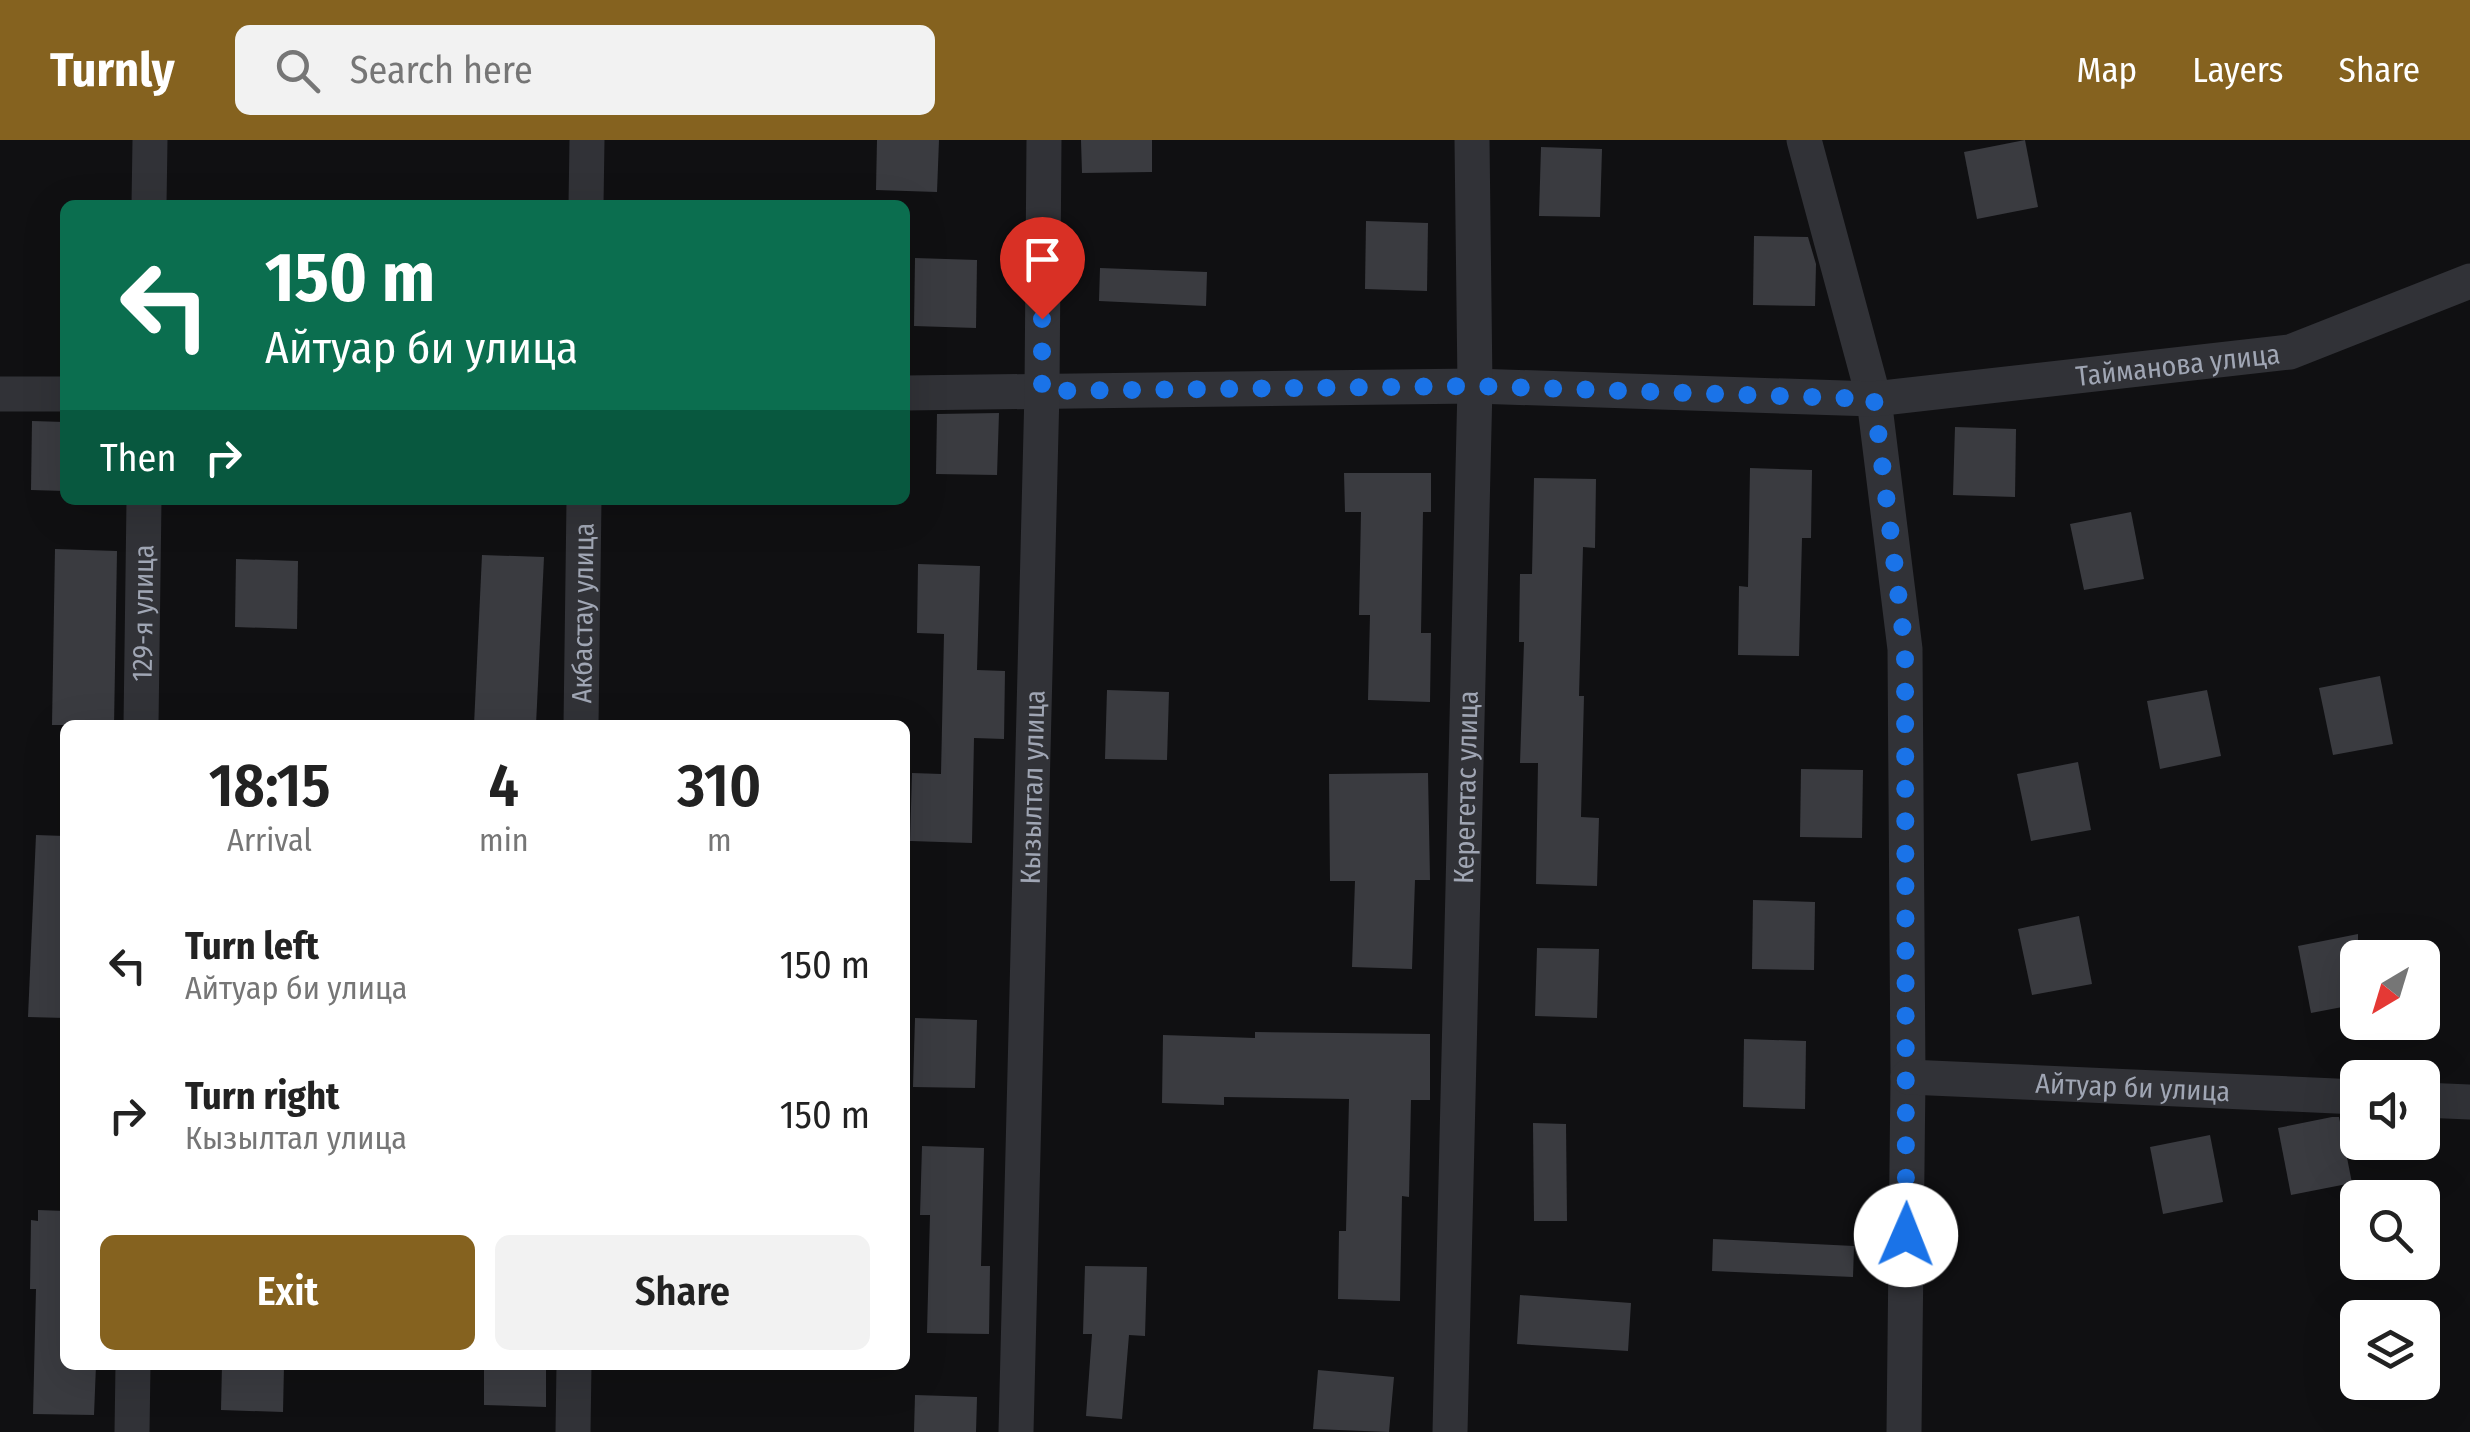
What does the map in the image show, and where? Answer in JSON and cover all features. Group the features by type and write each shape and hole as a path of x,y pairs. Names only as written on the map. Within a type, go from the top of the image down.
{"street":[{"path":"148,200 150,140"},
{"path":"586,140 586,200"},
{"name":"Кызылтал улица","path":"1016,1432 1042,391 1044,140"},
{"name":"Керегетас улица","path":"1450,1432 1475,386 1472,140"},
{"path":"1804,140 1874,399 1905,648 1908,1077 1904,1432"},
{"name":"Тайманова улица","path":"1874,399 2290,352 2470,280"},
{"path":"910,392 1475,386 1874,399"},
{"path":"0,394 60,394"},
{"name":"129-я улица","path":"141,720 144,505"},
{"name":"Акбастау улица","path":"581,720 584,505"},
{"name":"Айтуар би улица","path":"1908,1077 2340,1096"},
{"path":"2440,1101 2470,1102"},
{"path":"132,1432 133,1370"},
{"path":"573,1432 574,1370"}],"building":[{"path":"877,140 939,140 937,192 876,190"},
{"path":"1081,140 1152,140 1152,172 1082,173"},
{"path":"2025,140 2038,207 1977,219 1964,152"},
{"path":"1541,147 1602,149 1600,217 1539,216"},
{"path":"1366,221 1428,223 1427,291 1365,289"},
{"path":"1754,236 1808,237 1816,264 1815,306 1753,305"},
{"path":"915,258 977,260 976,328 914,326"},
{"path":"1100,268 1207,272 1206,306 1099,301"},
{"path":"999,413 997,475 936,474 937,414"},
{"path":"32,421 60,422 60,491 31,490"},
{"path":"1955,427 2016,429 2015,497 1953,495"},
{"path":"1750,468 1812,470 1811,538 1802,538 1799,656 1738,655 1739,586 1748,587"},
{"path":"1344,473 1431,473 1431,512 1423,512 1421,633 1431,633 1430,702 1368,700 1370,615 1359,615 1361,512 1345,512"},
{"path":"1534,478 1596,479 1595,548 1583,547 1579,696 1584,696 1581,817 1599,818 1597,886 1536,884 1538,763 1520,763 1524,642 1519,642 1520,574 1532,574"},
{"path":"2131,512 2144,579 2084,590 2070,524"},
{"path":"55,549 117,551 114,720 60,720 60,725 52,725"},
{"path":"482,555 544,557 536,720 474,720"},
{"path":"236,559 298,561 297,629 235,627"},
{"path":"918,564 980,566 977,670 1005,671 1004,739 974,738 972,843 910,841 912,773 941,774 944,634 917,633"},
{"path":"2380,676 2393,744 2333,755 2319,688"},
{"path":"1107,690 1169,692 1167,760 1105,759"},
{"path":"2207,690 2221,756 2160,769 2147,701"},
{"path":"2078,762 2091,830 2031,841 2017,774"},
{"path":"1801,769 1863,770 1862,838 1800,837"},
{"path":"1428,773 1430,880 1415,880 1412,969 1352,967 1355,881 1330,881 1329,774"},
{"path":"36,835 60,836 60,1018 28,1017"},
{"path":"1753,900 1815,902 1814,970 1752,969"},
{"path":"2079,916 2092,984 2032,995 2018,929"},
{"path":"2358,934 2358,940 2340,940 2340,1007 2311,1013 2298,946"},
{"path":"1537,948 1599,949 1597,1018 1535,1016"},
{"path":"915,1018 977,1020 975,1088 913,1087"},
{"path":"1255,1032 1430,1034 1430,1100 1411,1100 1409,1197 1402,1196 1400,1301 1338,1299 1339,1231 1346,1231 1349,1099 1224,1097 1224,1105 1162,1103 1163,1035 1255,1038"},
{"path":"1744,1039 1806,1041 1805,1109 1743,1107"},
{"path":"2339,1117 2340,1160 2347,1160 2351,1180 2291,1195 2278,1128"},
{"path":"1533,1123 1566,1124 1567,1221 1534,1221"},
{"path":"2210,1135 2223,1202 2163,1214 2150,1147"},
{"path":"922,1146 984,1148 981,1266 990,1266 989,1334 927,1333 930,1215 920,1215"},
{"path":"38,1210 60,1211 60,1370 96,1370 94,1415 33,1414 36,1289 30,1289 31,1220 38,1221"},
{"path":"1713,1239 1854,1246 1853,1277 1712,1271"},
{"path":"1085,1266 1147,1267 1145,1336 1129,1335 1122,1419 1086,1416 1092,1334 1083,1334"},
{"path":"1520,1295 1631,1303 1628,1351 1517,1344"},
{"path":"222,1370 284,1370 283,1412 221,1410"},
{"path":"484,1370 546,1370 546,1407 484,1405"},
{"path":"1318,1370 1394,1377 1389,1432 1313,1429"},
{"path":"915,1395 977,1397 976,1432 914,1432"}],"route":[{"path":"1042,319 1042,391 1475,386 1874,399 1905,648 1906,1235"}]}
